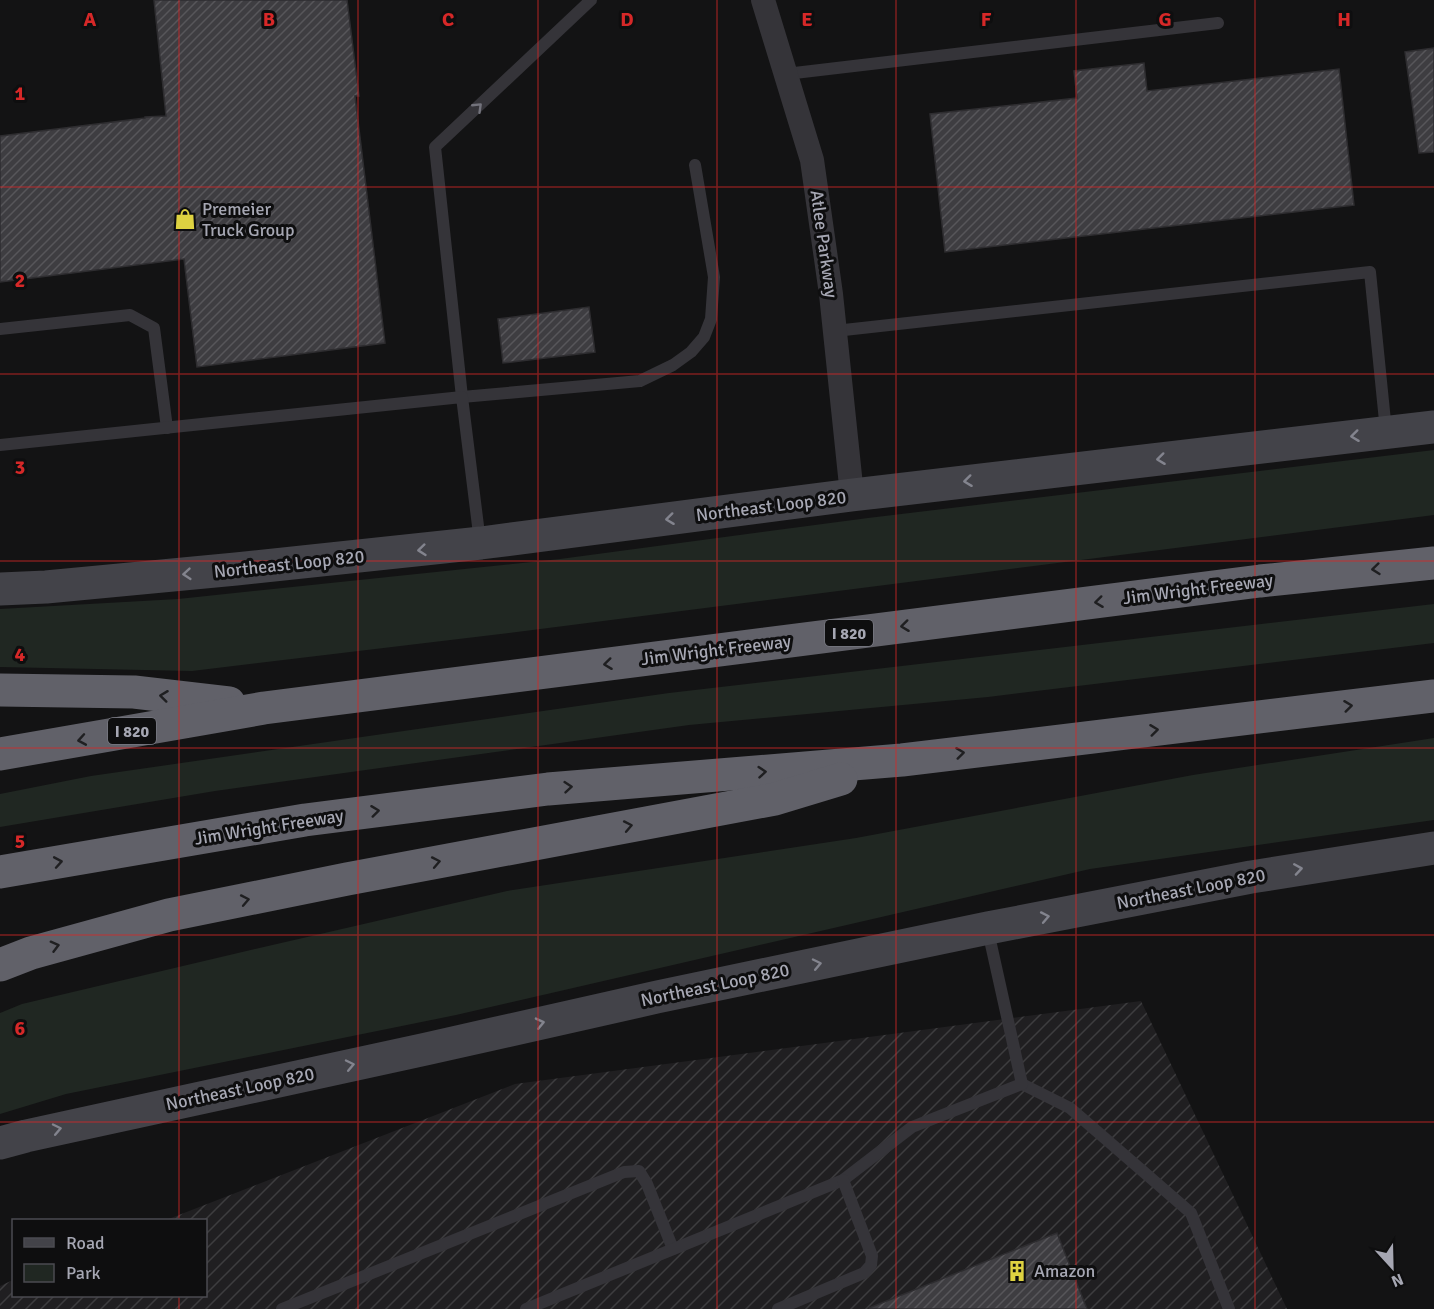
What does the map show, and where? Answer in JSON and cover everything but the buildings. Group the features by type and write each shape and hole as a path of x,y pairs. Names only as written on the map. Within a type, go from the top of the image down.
{"highway":[{"name":"Jim Wright Freeway","path":"0,754 264,708 1260,581 1434,562"},
{"path":"0,690 134,692 264,708"},
{"name":"Jim Wright Freeway","path":"0,872 305,820 548,789 902,760 1434,696"},
{"path":"0,965 31,953 169,915 347,879 775,799 902,760"}],"main road":[{"name":"Northeast Loop 820","path":"0,589 46,587 224,570 480,543 852,495 1434,427"},
{"name":"Northeast Loop 820","path":"0,1143 657,997 987,928 1251,877 1434,848"}],"street":[{"name":"Atlee Parkway","path":"763,0 812,160 835,331 852,495"}],"lane":[{"path":"480,543 435,147 591,0"},
{"path":"786,74 1218,23"},
{"path":"0,445 640,381 673,366 691,352 704,338 711,319 714,278 695,165"},
{"path":"835,331 1370,272 1386,433"},
{"path":"0,329 130,315 154,328 167,428"},
{"path":"987,928 1022,1084"},
{"path":"526,1309 843,1180 912,1127 1022,1084 1070,1108 1191,1214 1229,1309"},
{"path":"282,1309 624,1172 639,1170 674,1249"},
{"path":"777,1309 864,1273 871,1265 872,1256 843,1180"}],"shaded area":[{"path":"1141,1001 1287,1309 0,1309 0,1286 12,1280 12,1297 207,1297 207,1219 169,1219 515,1084"}],"green space":[{"path":"1434,450 1434,515 509,633 192,671 0,667 0,609 178,599 560,559 868,518"},
{"path":"1434,604 1434,643 988,697 689,725 215,791 0,827 0,794 91,776 669,693"},
{"path":"1434,738 1434,820 1090,869 456,1015 66,1094 0,1114 0,1013 22,1004 507,891 856,838 1193,775"}],"place":[{"name":"Premeier Truck Group","path":"185,219"},
{"name":"Amazon","path":"1017,1271"}]}
